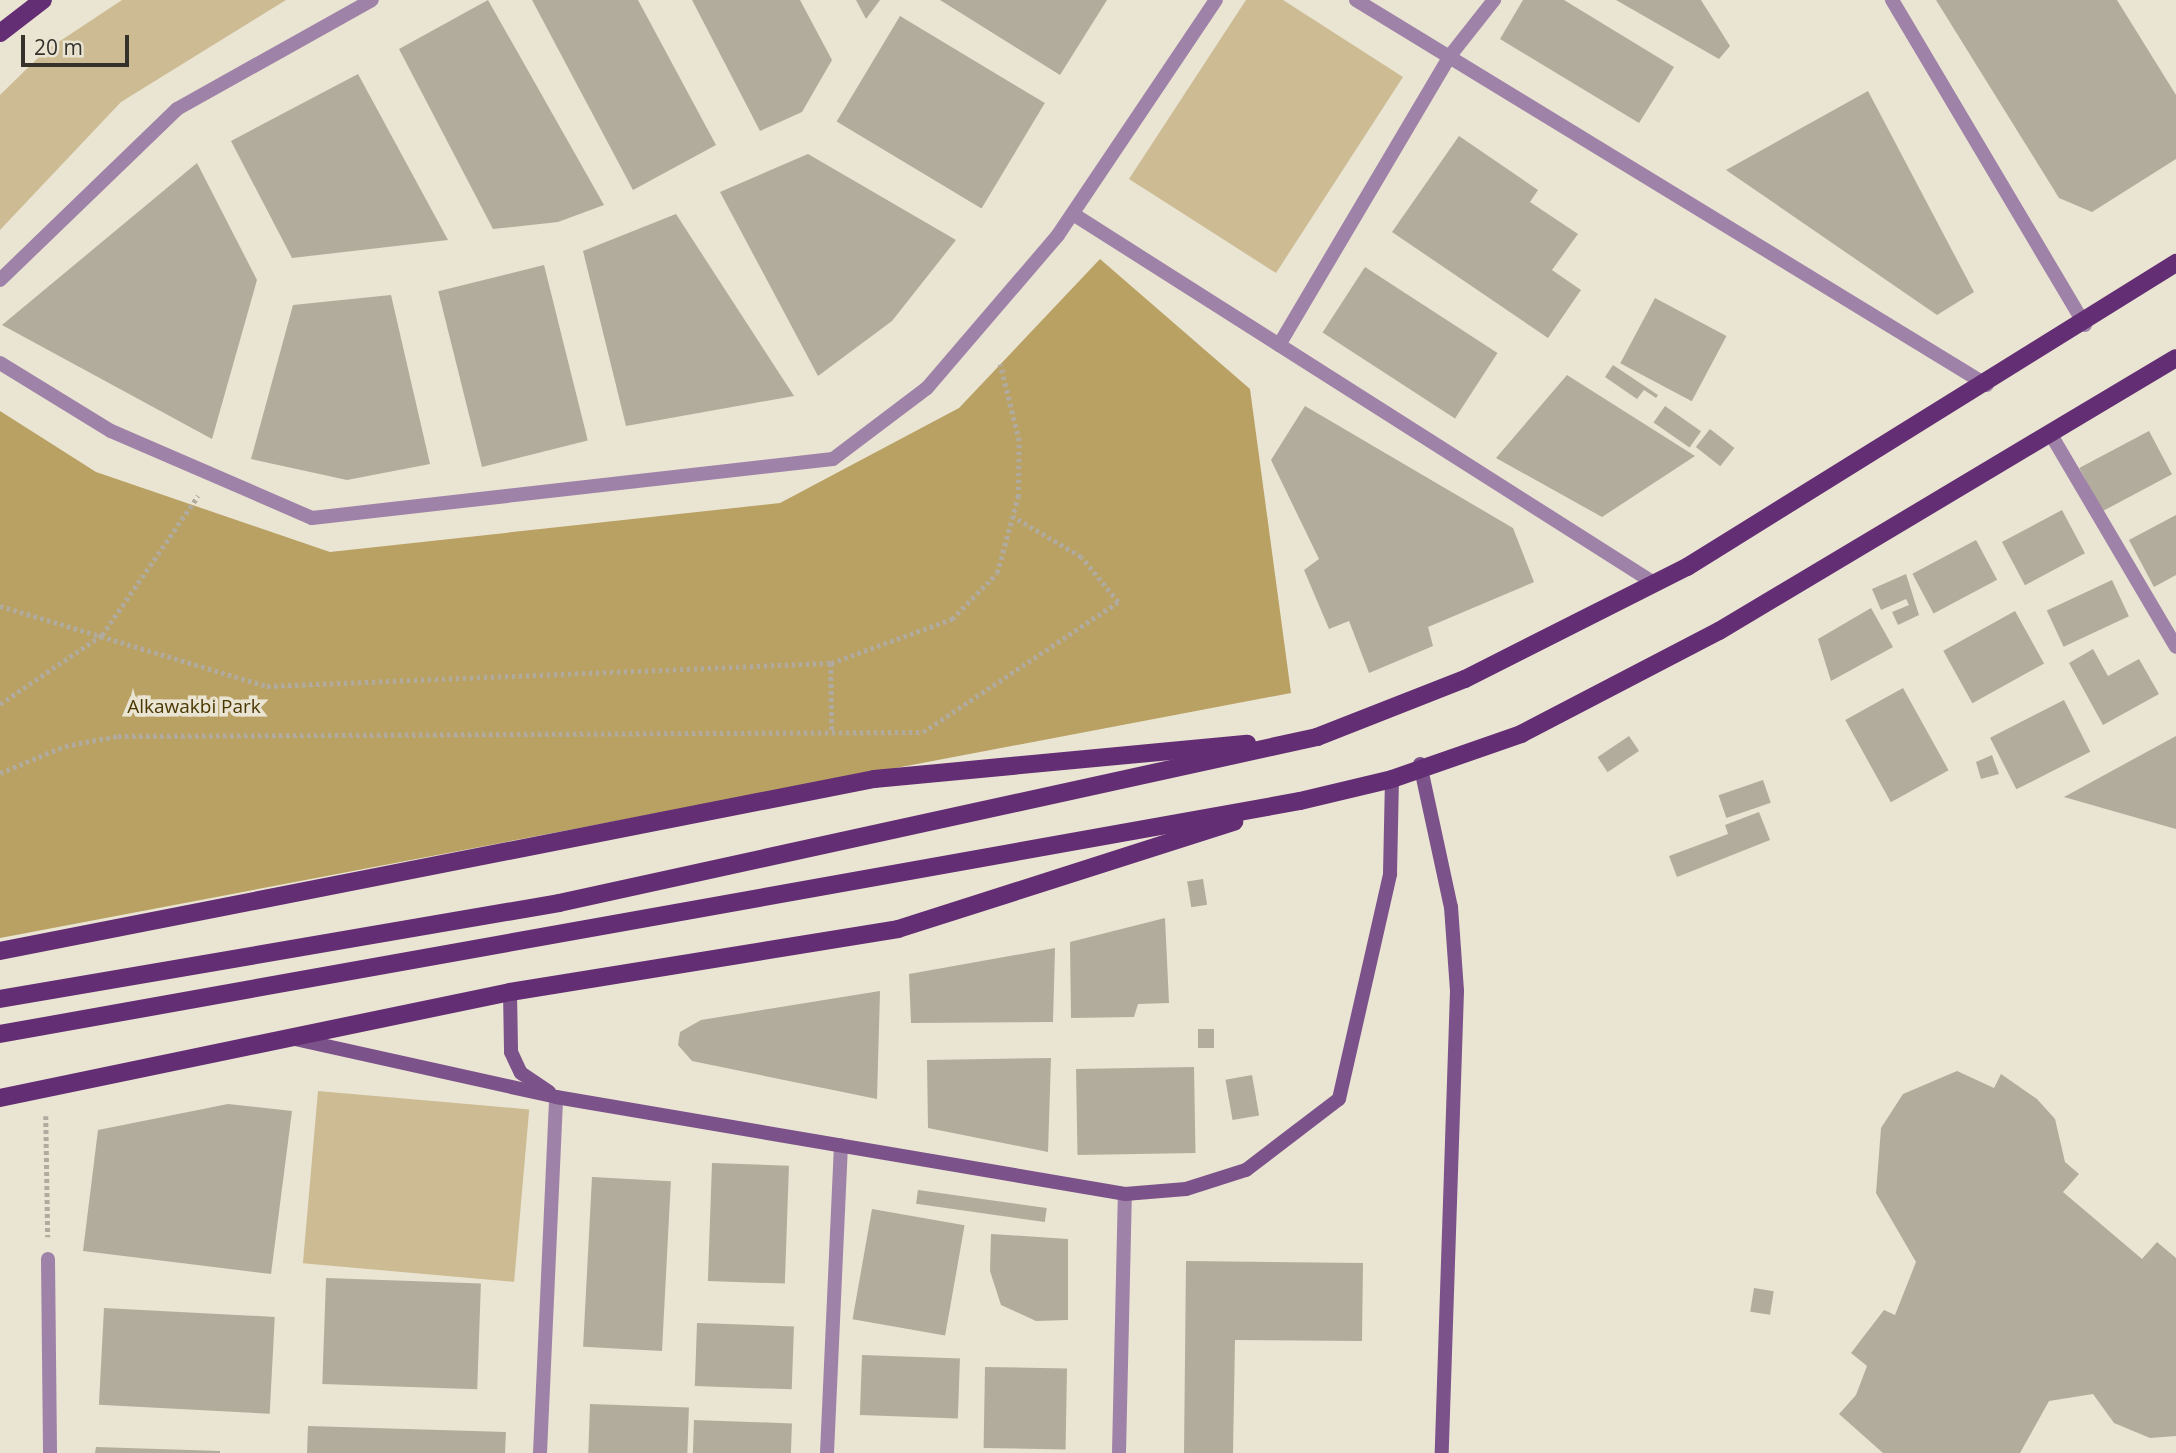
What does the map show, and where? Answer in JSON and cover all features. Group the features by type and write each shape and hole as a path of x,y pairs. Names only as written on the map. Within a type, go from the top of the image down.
{"main road":[{"path":"0,33 43,0"},
{"path":"0,999 572,900 1317,737 1465,679 1654,583 2085,325 2176,263"},
{"path":"0,1034 1300,801 1392,779 1420,764 1521,734 1719,631 2176,358"},
{"path":"0,951 874,779 1317,737"},
{"path":"0,1098 46,1091 285,1037 510,992 898,929 1300,801"}],"street":[{"path":"0,280 177,109 372,0"},
{"path":"0,363 111,431 312,518 833,458 927,388 1073,214 1216,0"},
{"path":"1356,0 1987,384"},
{"path":"1279,345 1450,57 1494,0"},
{"path":"1892,0 2085,325"},
{"path":"1073,214 1654,583"},
{"path":"2050,433 2176,647"},
{"path":"1420,764 1451,907 1457,991 1442,1453"},
{"path":"285,1037 556,1097 1125,1194 1186,1189 1246,1170 1339,1099 1390,874 1392,779"},
{"path":"510,992 511,1052 521,1073 556,1097"},
{"path":"540,1453 556,1097"},
{"path":"827,1453 841,1145"},
{"path":"1119,1453 1125,1194"},
{"path":"48,1259 50,1453"}],"path":[{"path":"0,606 267,686 831,663 952,619 996,573 1013,517 1019,442 1000,364"},
{"path":"0,704 102,635 210,474"},
{"path":"0,773 65,746 118,736 923,732 1118,602 1081,557 1013,517"},
{"path":"831,663 832,733"},
{"path":"46,1091 48,1259"}],"shaded area":[{"path":"122,0 286,0 121,102 0,230 0,95 45,51"},
{"path":"1246,0 1283,0 1403,77 1276,273 1129,179"},
{"path":"318,1091 529,1109 514,1282 303,1263"}],"green space":[{"name":"Alkawakbi Park","path":"1100,259 1250,389 1291,693 0,938 0,411 96,472 330,552 780,503 959,408"}],"building":[{"path":"488,0 604,205 558,222 493,229 399,49"},
{"path":"532,0 638,0 716,145 633,190"},
{"path":"692,0 800,0 832,60 802,112 760,131"},
{"path":"856,0 880,0 866,19"},
{"path":"940,0 1107,0 1060,75"},
{"path":"1523,0 1564,0 1674,67 1639,123 1500,39"},
{"path":"1616,0 1701,0 1730,46 1719,59"},
{"path":"1936,0 2117,0 2176,95 2176,159 2092,212 2059,198"},
{"path":"900,16 1045,103 982,208 837,121"},
{"path":"358,74 448,240 292,258 231,141"},
{"path":"1868,91 1974,292 1937,315 1726,170"},
{"path":"1459,136 1538,190 1530,202 1578,234 1552,270 1581,290 1548,338 1392,232"},
{"path":"808,154 956,240 892,321 818,376 720,192"},
{"path":"197,163 257,280 212,439 2,325"},
{"path":"676,214 794,396 626,426 583,251"},
{"path":"544,265 588,441 482,467 438,291"},
{"path":"1365,267 1498,353 1455,418 1323,332"},
{"path":"391,295 430,464 347,480 251,459 293,305"},
{"path":"1655,298 1727,336 1692,401 1620,363"},
{"path":"1613,365 1658,395 1656,398 1644,390 1637,399 1605,377"},
{"path":"1567,375 1695,456 1602,517 1496,458"},
{"path":"1305,406 1513,528 1534,582 1428,627 1433,646 1369,673 1349,621 1329,629 1304,570 1319,559 1271,460"},
{"path":"1665,406 1701,431 1690,448 1654,422"},
{"path":"1710,429 1734,448 1720,466 1696,447"},
{"path":"2149,431 2172,474 2102,511 2079,468"},
{"path":"2062,510 2085,553 2025,585 2002,542"},
{"path":"2176,515 2176,575 2154,587 2129,540"},
{"path":"1976,540 1997,580 1934,614 1912,574"},
{"path":"1906,574 1919,615 1898,625 1892,612 1909,605 1906,599 1881,610 1872,589"},
{"path":"2112,580 2129,616 2064,647 2047,610"},
{"path":"1871,608 1893,647 1831,681 1818,639"},
{"path":"2015,611 2044,663 1972,703 1943,651"},
{"path":"2093,649 2108,676 2139,659 2159,694 2103,725 2069,663"},
{"path":"1903,688 1949,770 1891,802 1845,720"},
{"path":"2064,700 2090,752 2016,789 1990,738"},
{"path":"1629,736 1639,751 1608,772 1597,757"},
{"path":"2176,736 2176,829 2064,797"},
{"path":"1992,755 1999,774 1981,779 1976,762"},
{"path":"1763,780 1771,803 1726,818 1719,795"},
{"path":"1759,812 1770,840 1677,877 1669,856 1728,834 1725,825"},
{"path":"1203,879 1207,905 1191,907 1187,882"},
{"path":"1165,918 1169,1003 1138,1004 1134,1017 1071,1018 1070,942"},
{"path":"1055,948 1053,1022 911,1023 909,974"},
{"path":"880,991 877,1099 692,1061 678,1045 680,1032 701,1020"},
{"path":"1198,1029 1214,1029 1214,1048 1198,1048"},
{"path":"1051,1058 1048,1152 928,1128 927,1060"},
{"path":"1194,1067 1196,1153 1078,1155 1076,1069"},
{"path":"1957,1071 1994,1088 2001,1074 2037,1099 2055,1119 2065,1162 2079,1174 2063,1192 2142,1259 2157,1242 2176,1258 2176,1436 2150,1438 2114,1423 2093,1394 2049,1401 2020,1453 1883,1453 1839,1414 1856,1395 1867,1366 1851,1353 1884,1310 1895,1315 1916,1262 1876,1193 1881,1128 1903,1094"},
{"path":"1252,1075 1259,1115 1233,1120 1225,1080"},
{"path":"228,1104 292,1111 271,1274 83,1251 98,1130"},
{"path":"712,1163 789,1166 785,1284 708,1281"},
{"path":"592,1177 671,1181 662,1351 583,1347"},
{"path":"918,1190 1047,1208 1045,1222 916,1204"},
{"path":"872,1209 965,1225 945,1336 853,1319"},
{"path":"991,1234 1068,1239 1068,1320 1036,1321 1001,1305 990,1271"},
{"path":"1186,1261 1363,1263 1362,1341 1235,1340 1233,1453 1184,1453"},
{"path":"326,1278 481,1283 477,1389 322,1384"},
{"path":"1754,1288 1774,1291 1770,1315 1750,1312"},
{"path":"104,1308 275,1317 270,1414 99,1405"},
{"path":"697,1323 794,1326 792,1389 695,1386"},
{"path":"862,1355 960,1358 958,1418 860,1415"},
{"path":"985,1367 1067,1368 1066,1449 984,1448"},
{"path":"590,1404 689,1407 687,1453 588,1453"},
{"path":"694,1420 792,1423 791,1453 693,1453"},
{"path":"308,1426 506,1432 505,1453 307,1453"},
{"path":"96,1447 220,1451 220,1453 95,1453"}]}
